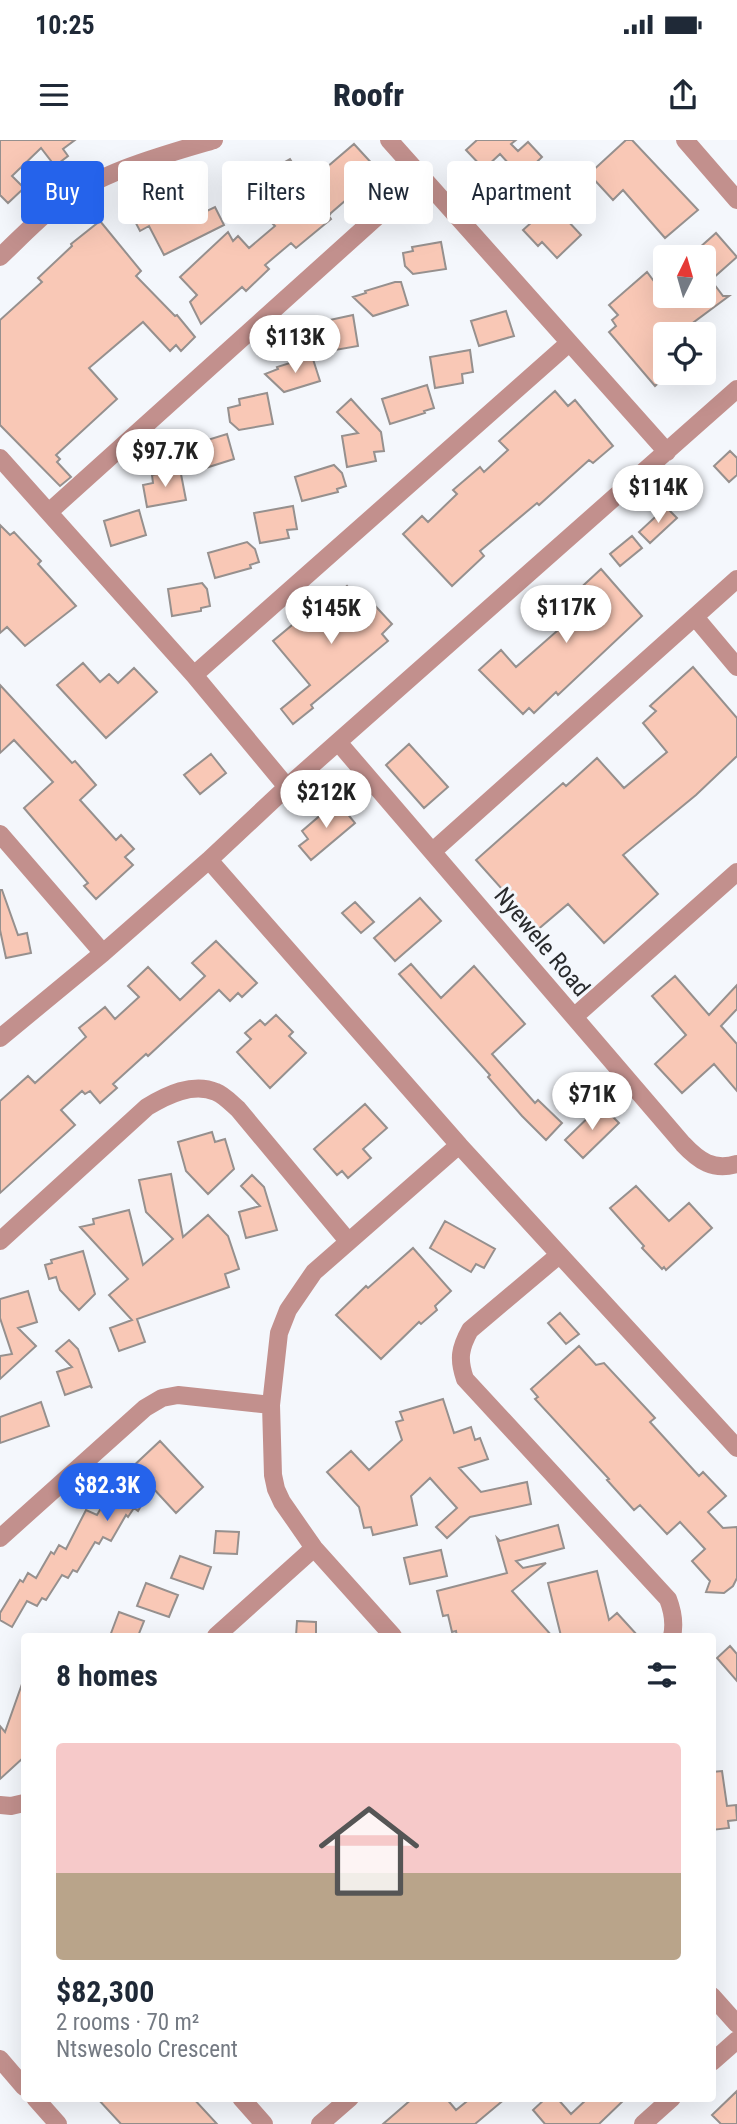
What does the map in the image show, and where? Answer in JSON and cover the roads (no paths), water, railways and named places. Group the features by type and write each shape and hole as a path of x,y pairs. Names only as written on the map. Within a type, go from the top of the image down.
{"street":[{"path":"0,257 56,205 99,181 149,159 214,140"},
{"path":"388,140 407,161"},
{"path":"685,140 737,200"},
{"path":"433,190 667,452"},
{"path":"49,512 369,224"},
{"path":"194,675 569,343"},
{"path":"0,1038 209,860 287,787 737,389"},
{"path":"0,458 194,675 287,787"},
{"path":"433,851 737,579"},
{"path":"695,617 737,667"},
{"name":"Nyewele Road","path":"338,742 683,1144 697,1158 714,1167 737,1164"},
{"path":"0,834 103,953"},
{"path":"209,860 459,1145 737,1448"},
{"path":"575,1017 737,872"},
{"path":"0,1241 147,1107 169,1094 192,1089 216,1092 238,1110 348,1241"},
{"path":"390,1633 314,1548 276,1489 273,1475 271,1405 279,1332 288,1310 314,1272 459,1145"},
{"path":"559,1255 470,1330 461,1345 459,1363 465,1378 668,1599 673,1612 673,1633"},
{"path":"0,1538 145,1408 162,1398 178,1395 271,1405"},
{"path":"219,1633 314,1548"},
{"path":"0,1805 21,1804"},
{"path":"716,2000 737,2024"},
{"path":"716,2058 737,2040"},
{"path":"0,2059 21,2084"},
{"path":"39,2102 58,2124"},
{"path":"245,2102 264,2124"},
{"path":"320,2124 345,2102"},
{"path":"643,2124 668,2102"}]}
